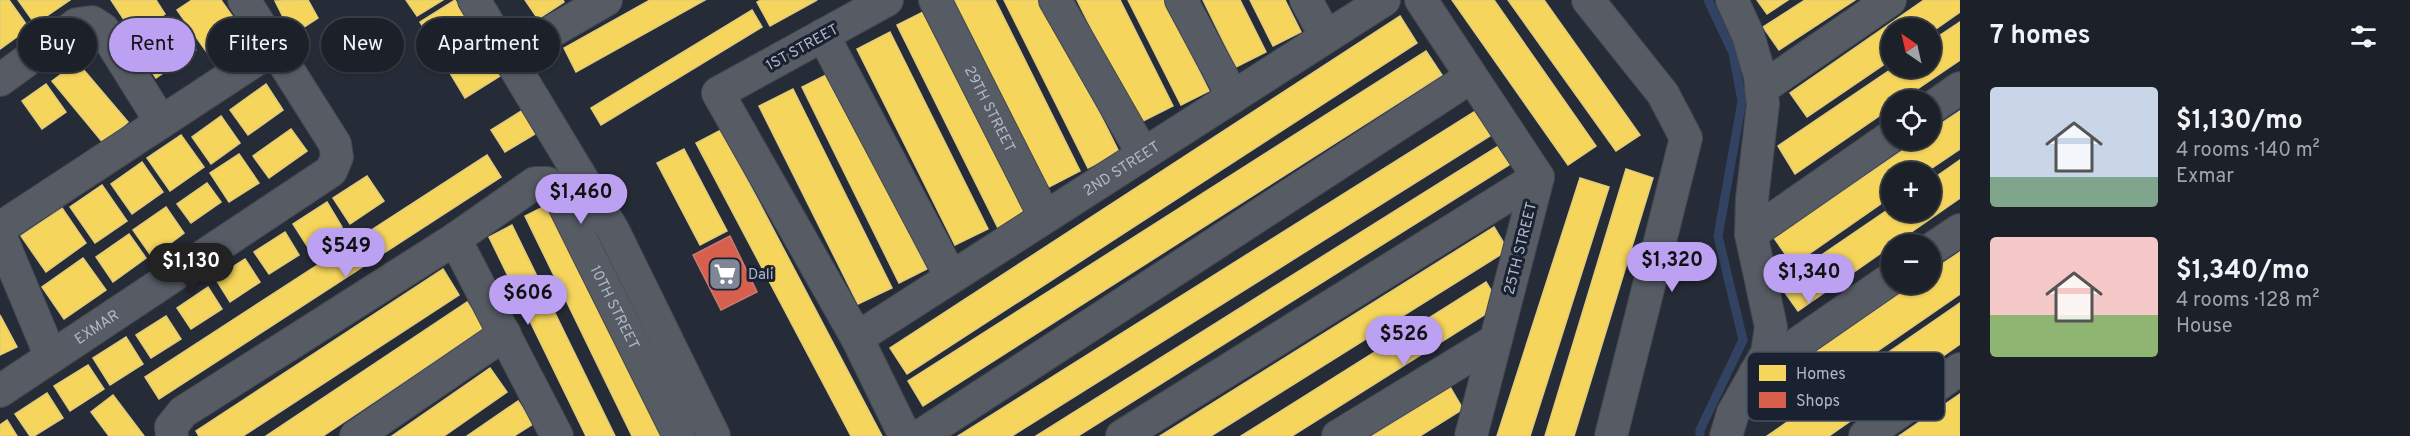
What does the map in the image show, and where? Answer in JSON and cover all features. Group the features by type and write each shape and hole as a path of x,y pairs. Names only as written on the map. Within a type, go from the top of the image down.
{"street":[{"path":"244,0 255,18"},
{"path":"474,0 485,18"},
{"name":"1ST STREET","path":"857,338 718,93 887,0"},
{"name":"29TH STREET","path":"935,0 1045,217"},
{"path":"1054,0 1143,154"},
{"path":"1181,0 1233,97"},
{"path":"1306,0 1326,38"},
{"name":"2ND STREET","path":"857,338 1384,0"},
{"path":"1122,436 1538,177 1420,0"},
{"path":"1588,0 1663,94 1686,138 1611,436"},
{"path":"1732,0 1748,35 1760,76 1763,104 1752,199 1751,234 1771,327 1767,352"},
{"path":"1761,89 1890,0"},
{"path":"560,23 590,4"},
{"path":"0,80 76,24 92,22 103,30 161,122"},
{"path":"823,35 951,277"},
{"path":"0,228 237,72"},
{"name":"EXMAR","path":"0,391 331,171 337,158 335,144 288,72"},
{"path":"519,72 613,230 714,436"},
{"path":"920,436 1471,77"},
{"path":"1941,101 1960,88"},
{"path":"1751,234 1881,144"},
{"name":"25TH STREET","path":"1471,436 1538,177"},
{"name":"10TH STREET","path":"455,239 535,183 547,183 557,191 679,436"},
{"path":"1941,243 1960,230"},
{"path":"0,235 51,357"},
{"path":"172,436 171,427 183,412 455,239 556,435"},
{"path":"1785,352 1881,286"},
{"path":"356,436 505,334"},
{"path":"857,338 905,436"},
{"path":"1338,436 1496,340"},
{"path":"1945,380 1960,369"},
{"path":"1726,436 1733,413 1747,388"},
{"path":"1865,436 1886,421"}],"building: Homes":[{"path":"0,0 9,0 22,18 18,18 18,36 0,49"},
{"path":"18,0 70,0 44,18 31,18"},
{"path":"111,0 156,0 165,14 159,18 123,18"},
{"path":"192,0 221,0 234,18 207,18 207,53 195,36 195,18 183,18 177,10"},
{"path":"308,0 318,18 309,24 309,18 284,18 275,1"},
{"path":"406,0 443,0 417,16"},
{"path":"455,0 466,18 426,18"},
{"path":"525,0 563,0 564,2 537,18"},
{"path":"650,0 705,0 576,72 564,48"},
{"path":"761,0 817,0 770,26 757,2"},
{"path":"954,0 995,0 1080,171 1047,188"},
{"path":"1004,0 1043,0 1119,152 1088,168"},
{"path":"1077,0 1120,0 1173,106 1139,123"},
{"path":"1128,0 1164,0 1209,91 1181,105"},
{"path":"1203,0 1240,0 1266,52 1236,67"},
{"path":"1250,0 1285,0 1301,32 1273,46"},
{"path":"1452,0 1494,0 1596,146 1568,165"},
{"path":"1508,0 1544,0 1640,135 1616,151"},
{"path":"1757,0 1788,0 1767,14"},
{"path":"1805,0 1855,0 1779,50 1763,27"},
{"path":"1924,0 1960,0 1960,12 1941,25 1941,18 1898,18"},
{"path":"752,10 762,27 601,125 591,108"},
{"path":"925,11 1026,214 998,228 897,25"},
{"path":"1400,16 1417,43 907,374 890,348"},
{"path":"1960,22 1960,60 1941,73 1941,35"},
{"path":"1881,30 1881,67 1807,117 1790,93"},
{"path":"890,32 988,229 955,245 857,49"},
{"path":"1426,51 1442,75 923,406 908,381"},
{"path":"64,72 86,72 128,122 104,144 52,81"},
{"path":"152,72 165,72 156,78"},
{"path":"449,72 498,72 500,76 465,98"},
{"path":"830,73 927,269 899,283 802,87"},
{"path":"1881,76 1881,78 1933,78 1916,90 1881,90 1881,115 1795,174 1778,146"},
{"path":"46,84 66,112 42,129 22,101"},
{"path":"266,84 283,110 248,135 230,110"},
{"path":"793,89 892,288 858,304 759,106"},
{"path":"526,108 540,131 505,152 491,130"},
{"path":"1477,110 1493,134 1012,436 958,436"},
{"path":"1960,111 1960,149 1941,162 1886,162 1903,150 1941,150 1941,124"},
{"path":"221,116 240,143 211,164 192,137"},
{"path":"291,129 307,151 269,178 253,156"},
{"path":"721,130 882,436 851,436 696,143"},
{"path":"181,135 204,167 170,191 147,158"},
{"path":"1500,145 1512,163 1078,436 1036,436"},
{"path":"684,149 727,231 700,245 657,163"},
{"path":"239,154 259,183 229,202 210,173"},
{"path":"487,155 501,177 159,399 145,377"},
{"path":"1960,160 1960,198 1941,211 1941,173"},
{"path":"142,162 163,192 132,214 111,184"},
{"path":"1881,165 1881,204 1793,265 1774,238"},
{"path":"1626,169 1653,178 1574,436 1545,436"},
{"path":"367,176 384,201 350,224 333,198"},
{"path":"1580,178 1609,187 1530,436 1497,436"},
{"path":"207,183 221,202 191,223 177,204"},
{"path":"102,185 127,221 95,243 70,207"},
{"path":"327,202 342,227 309,249 293,224"},
{"path":"549,204 662,436 632,436 525,216"},
{"path":"166,207 184,233 152,257 133,230"},
{"path":"62,208 86,243 46,272 21,236"},
{"path":"1881,214 1881,222 1926,222 1908,234 1881,234 1881,253 1798,311 1779,284"},
{"path":"512,225 615,436 586,436 489,237"},
{"path":"1494,227 1508,250 1211,436 1160,436"},
{"path":"285,232 299,255 269,274 254,252"},
{"path":"129,234 146,258 113,282 96,257"},
{"path":"1960,252 1960,294 1876,352 1814,352 1899,294 1941,294 1941,265"},
{"path":"83,258 106,290 64,319 42,287"},
{"path":"245,259 260,282 230,302 215,278"},
{"path":"443,269 459,295 243,436 199,436 196,431"},
{"path":"1486,282 1500,305 1292,436 1241,436"},
{"path":"208,287 222,309 191,329 177,308"},
{"path":"467,302 484,328 323,436 266,436"},
{"path":"1960,303 1960,344 1945,355 1945,352 1889,352"},
{"path":"0,315 17,347 0,355"},
{"path":"166,316 181,339 151,358 136,335"},
{"path":"126,337 143,364 110,385 93,358"},
{"path":"88,365 104,389 70,411 54,386"},
{"path":"490,368 507,392 444,436 392,436"},
{"path":"1450,387 1463,409 1420,436 1372,436"},
{"path":"47,393 63,418 34,436 30,436 15,414"},
{"path":"1960,394 1960,436 1899,436 1921,421 1945,421 1945,404"},
{"path":"113,395 144,436 109,436 91,412"},
{"path":"518,401 533,424 514,436 467,436"},
{"path":"7,420 17,436 0,436 0,425"},
{"path":"1789,421 1850,421 1829,436 1767,436"}],"building: Shops":[{"name":"Dali","path":"730,236 757,292 721,310 693,255"}],"waterway":[{"path":"1700,436 1700,430 1743,340 1718,236 1742,101 1733,53 1708,0"}],"place":[{"name":"Dali","path":"725,274"}]}
